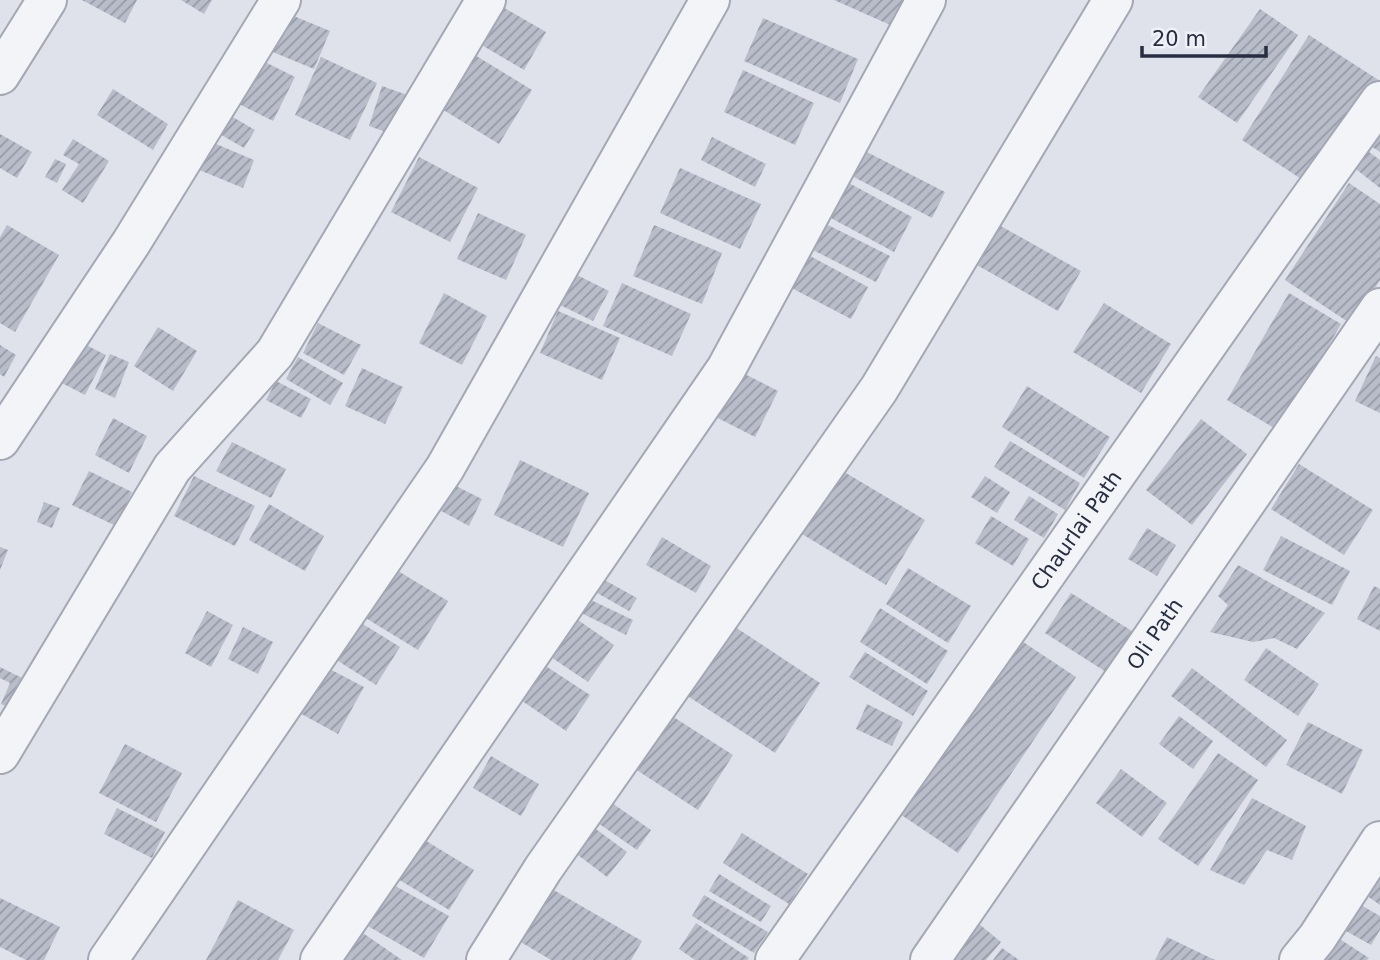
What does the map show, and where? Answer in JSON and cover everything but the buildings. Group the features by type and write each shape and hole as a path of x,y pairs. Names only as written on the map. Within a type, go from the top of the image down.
{"street":[{"path":"0,75 47,0"},
{"path":"0,440 131,243 281,0"},
{"path":"0,754 172,468 275,353 486,0"},
{"path":"108,960 445,468 710,0"},
{"path":"320,960 726,369 926,0"},
{"path":"486,960 543,869 879,389 1113,0"},
{"name":"Chaurlai Path","path":"775,960 1380,102"},
{"name":"Oli Path","path":"930,960 1380,308"},
{"path":"1299,960 1317,938 1380,841"}]}
